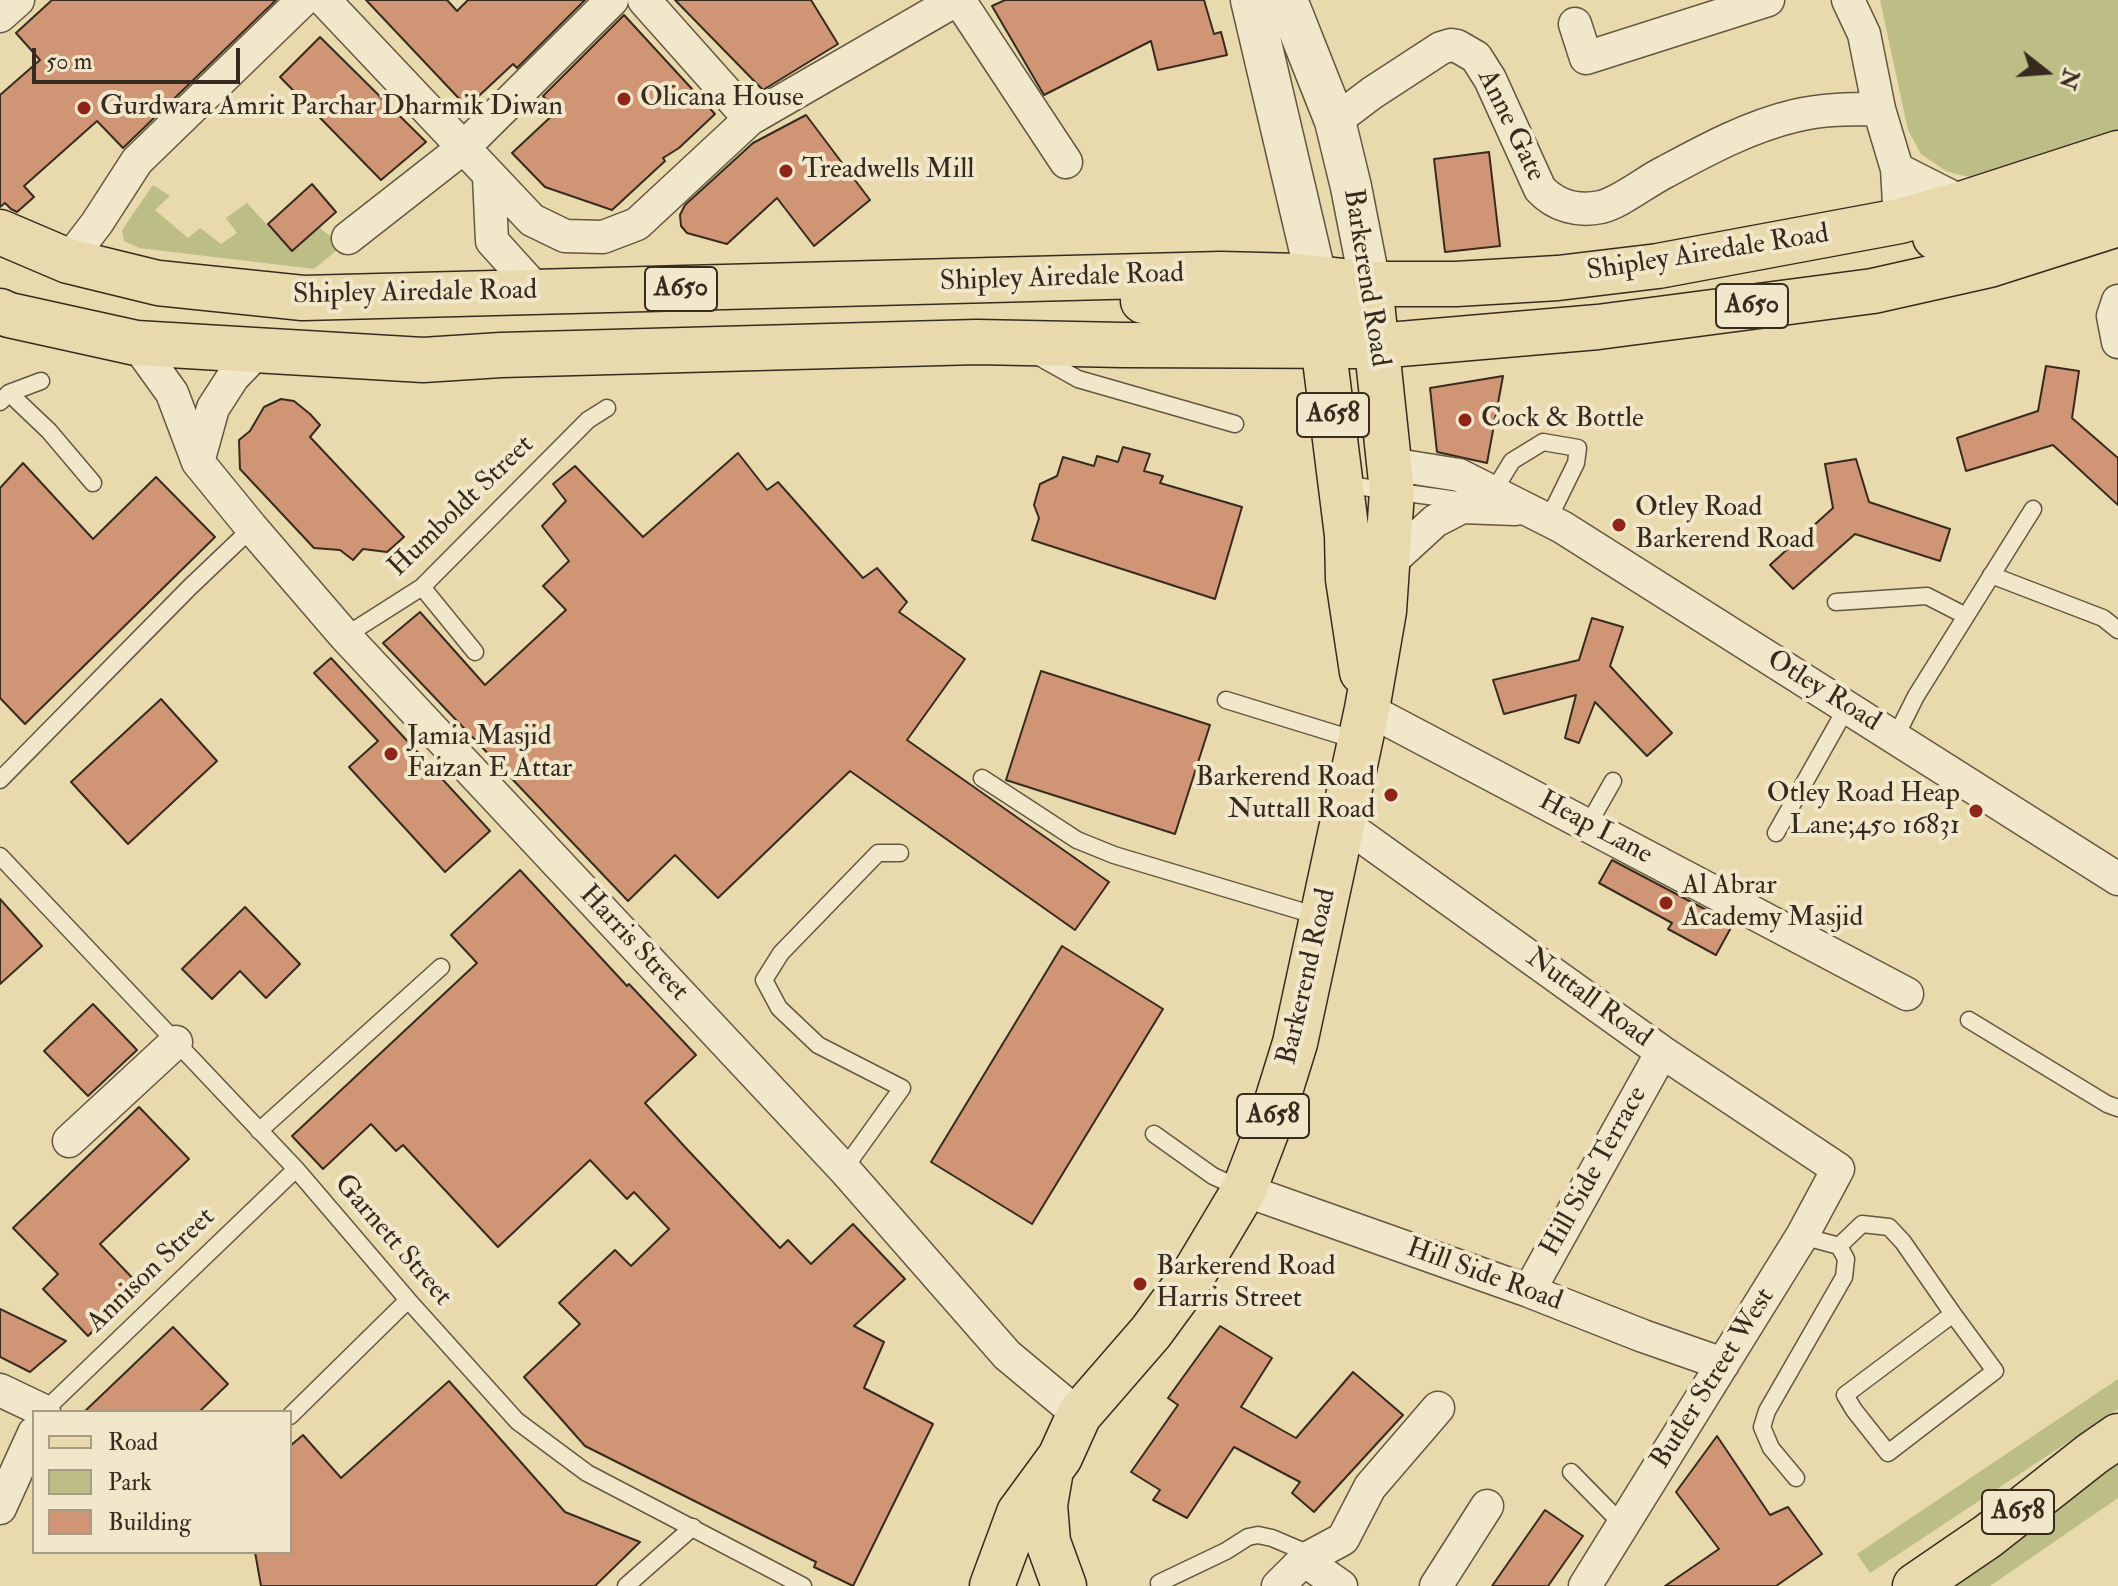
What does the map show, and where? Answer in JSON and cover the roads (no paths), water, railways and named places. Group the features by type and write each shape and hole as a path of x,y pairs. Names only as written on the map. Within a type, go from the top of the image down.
{"main road":[{"name":"Shipley Airedale Road","path":"3,314 136,343 423,360 512,355 1013,343 1319,311 1370,284 1456,284 1558,278 1658,266 1900,221 2118,153"},
{"path":"1900,221 1932,237 2019,221 2108,193 2118,193"},
{"name":"Shipley Airedale Road","path":"0,232 68,261 158,283 303,298 1221,274 1319,311 1377,346 1598,327 1873,291 1989,265 2118,224"},
{"name":"Barkerend Road","path":"992,1586 1019,1513 1060,1457 1079,1415 1151,1332 1195,1272 1244,1190 1272,1117 1295,1043 1364,725 1384,611 1391,477 1370,284"},
{"name":"Barkerend Road","path":"1319,311 1347,535 1348,579 1364,725"},
{"name":"A658","path":"1915,1586 1988,1536 2118,1436"},
{"name":"Barkerend Road","path":"1052,1468 1045,1505 1048,1542 1064,1586"}],"street":[{"path":"0,16 18,0"},
{"path":"68,261 137,161 303,0"},
{"path":"324,0 532,220 565,236 603,237 637,224 750,119 958,0 1066,162"},
{"path":"348,238 463,148 612,0"},
{"path":"644,0 750,119"},
{"name":"Barkerend Road","path":"1251,0 1319,311"},
{"name":"Barkerend Road","path":"1287,0 1335,121 1370,284"},
{"path":"1848,0 1864,34 1879,109 1897,169 1900,221"},
{"path":"1575,24 1586,58 1748,3"},
{"name":"Anne Gate","path":"1335,121 1441,48 1457,46 1476,57 1490,79 1540,189 1550,200 1564,206 1592,208 1615,201 1729,139 1793,116 1836,109 1879,109"},
{"path":"1897,169 1964,203"},
{"path":"489,177 492,241 539,293"},
{"path":"2118,301 2113,316 2118,342"},
{"name":"Harris Street","path":"136,343 172,393 198,462 345,636 844,1169 1007,1355 1079,1415"},
{"path":"198,462 213,408 233,377 259,350"},
{"name":"Otley Road","path":"1391,477 1459,475 1562,527 2118,879"},
{"name":"Otley Road","path":"1387,565 1435,521 1462,507 1537,515"},
{"name":"Heap Lane","path":"1364,725 1588,825 1907,994"},
{"name":"Nuttall Road","path":"1343,823 1662,1052 1838,1169"},
{"path":"69,1141 176,1042"},
{"name":"Hill Side Terrace","path":"1529,1291 1662,1052"},
{"name":"Butler Street West","path":"1585,1586 1802,1236 1838,1169"},
{"name":"Hill Side Road","path":"1244,1190 1723,1364"},
{"path":"0,1390 32,1413"},
{"path":"1278,1586 1308,1558 1343,1539 1370,1487 1438,1408"},
{"path":"0,1508 32,1439"},
{"path":"1436,1586 1487,1506"},
{"path":"1308,1558 1341,1586"}],"lane":[{"path":"1013,343 1078,379 1235,424"},
{"path":"41,381 4,398 49,431 93,483"},
{"name":"Humboldt Street","path":"345,636 422,587 588,420 607,408"},
{"path":"1341,484 1391,477 1537,515 1576,463 1578,448 1543,442 1512,461 1493,492"},
{"path":"1895,738 1916,696 2033,509"},
{"path":"0,780 178,598 252,528"},
{"path":"1991,575 2103,618 2118,630"},
{"path":"422,587 475,652"},
{"path":"1836,602 1927,596 1966,616"},
{"path":"1226,700 1364,725"},
{"path":"1776,833 1847,707"},
{"path":"982,778 1077,840 1114,855 1323,917"},
{"path":"1588,825 1613,781"},
{"path":"844,1169 902,1088 818,1045 779,1008 764,980 781,953 878,853 900,853"},
{"name":"Garnett Street","path":"0,856 296,1169 517,1421 587,1473 803,1586"},
{"path":"259,1131 441,967"},
{"path":"1969,1020 2118,1108"},
{"path":"1154,1134 1213,1176 1244,1190"},
{"name":"Annison Street","path":"50,1410 296,1169"},
{"path":"1839,1246 1862,1224 1889,1227 1995,1371 1888,1453 1845,1395 1953,1314"},
{"path":"1796,1478 1771,1448 1762,1427 1767,1411 1844,1277 1846,1259 1839,1246 1802,1236"},
{"path":"292,1414 408,1300"},
{"path":"1571,1472 1623,1525"},
{"path":"626,1586 693,1527"},
{"path":"1159,1583 1248,1537 1258,1535 1272,1538 1308,1558"}],"place":[{"name":"Olicana House","path":"624,99"},
{"name":"Gurdwara Amrit Parchar Dharmik Diwan","path":"84,108"},
{"name":"Treadwells Mill","path":"786,171"},
{"name":"Cock & Bottle","path":"1465,420"},
{"name":"Otley Road Barkerend Road","path":"1619,525"},
{"name":"Jamia Masjid Faizan E Attar","path":"391,754"},
{"name":"Barkerend Road Nuttall Road","path":"1391,795"},
{"name":"Otley Road Heap Lane;450 16831","path":"1976,811"},
{"name":"Al Abrar Academy Masjid","path":"1666,903"},
{"name":"Barkerend Road Harris Street","path":"1140,1284"}]}
